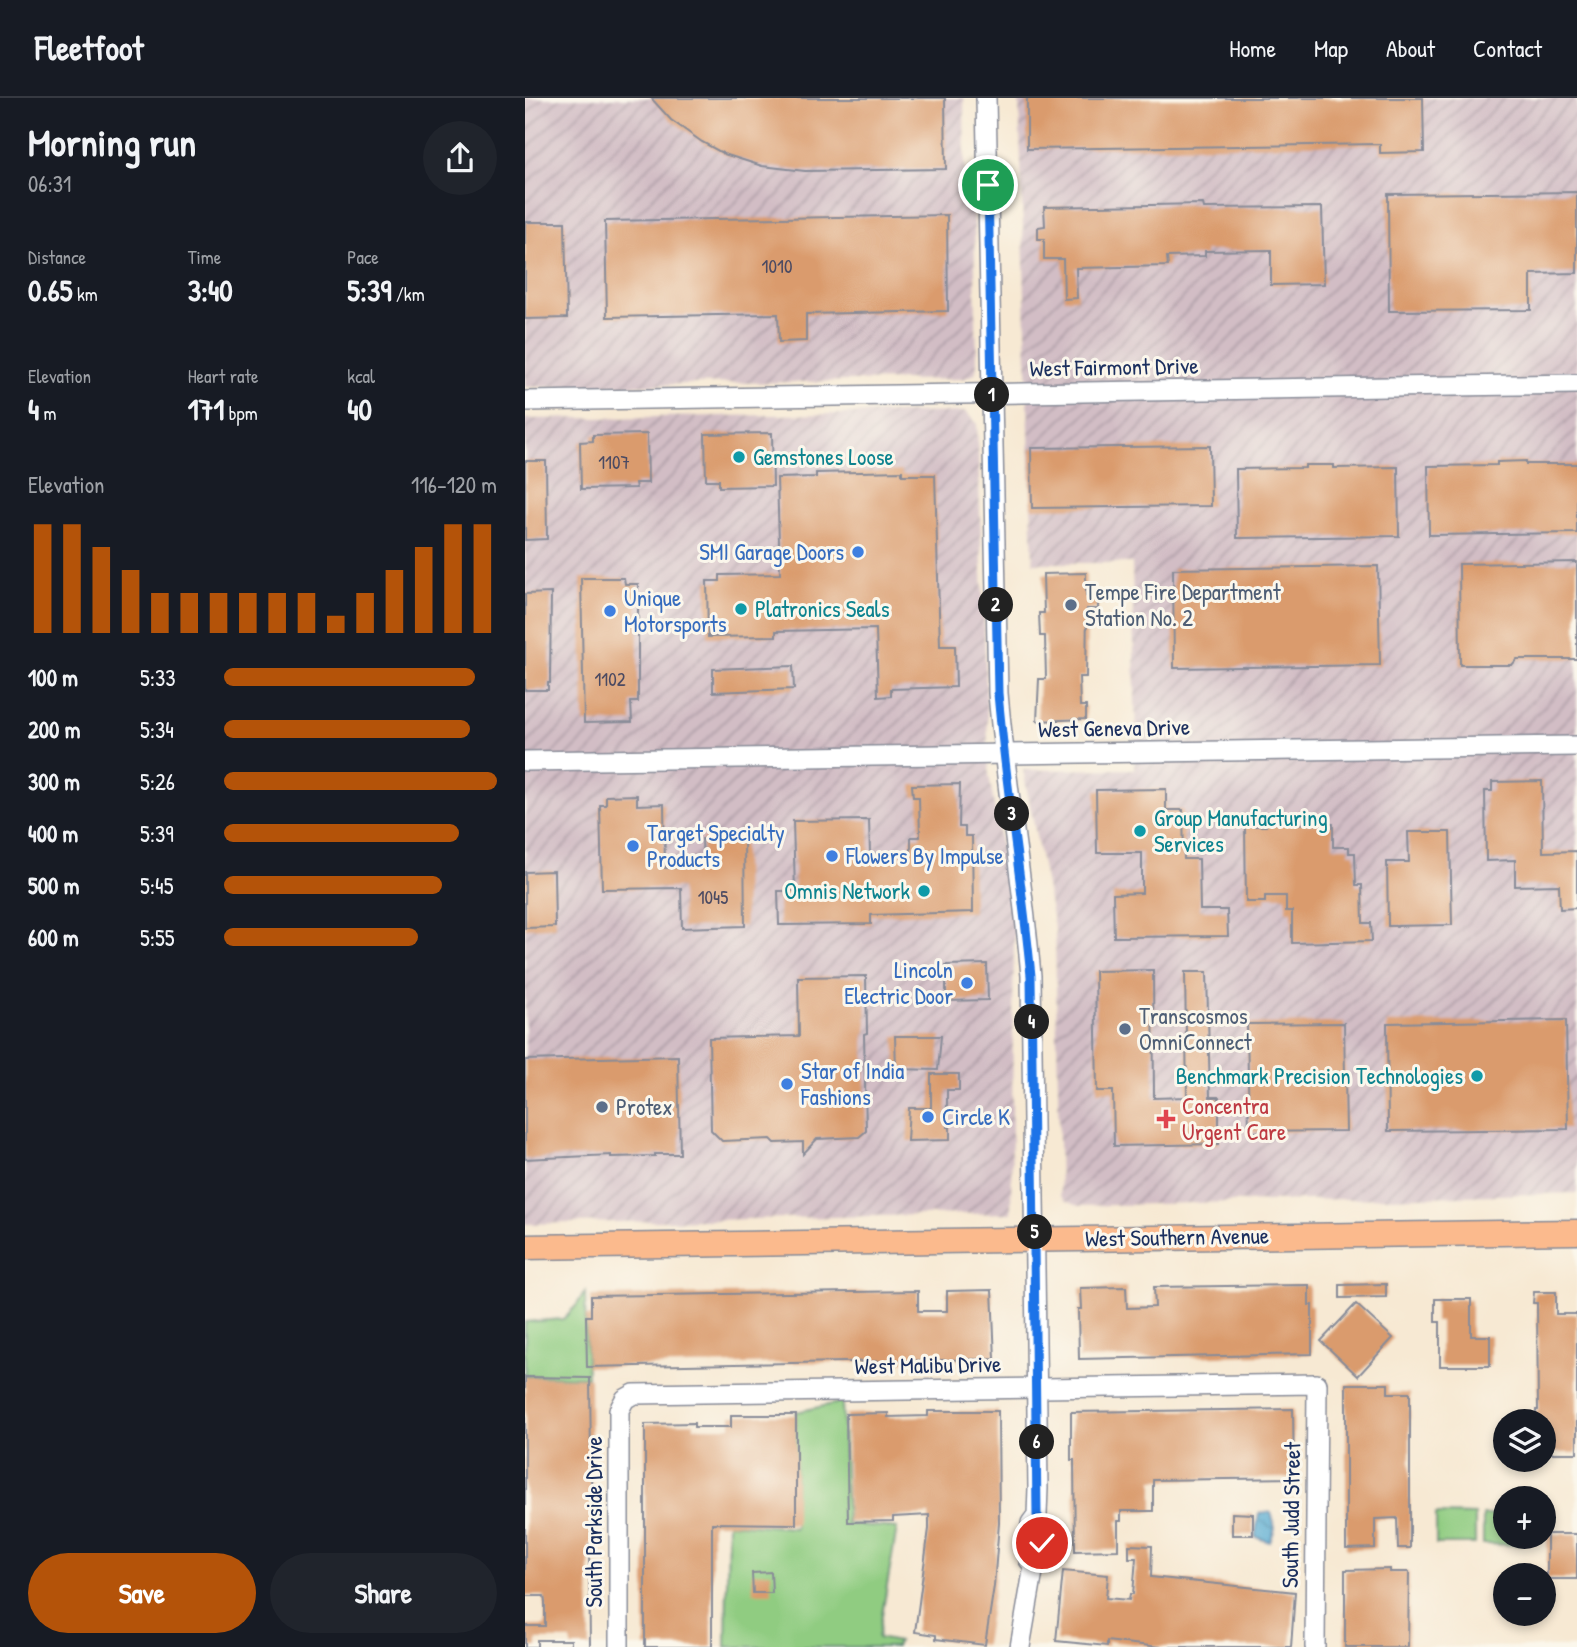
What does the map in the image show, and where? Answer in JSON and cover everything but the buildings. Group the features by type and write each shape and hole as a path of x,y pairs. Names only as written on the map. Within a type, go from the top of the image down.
{"main road":[{"name":"West Southern Avenue","path":"525,1247 1577,1232"}],"street":[{"path":"986,98 998,693 1003,754 1025,902 1031,976 1037,1515 1031,1523 1029,1560 1034,1566 1020,1647"},
{"name":"West Fairmont Drive","path":"525,401 1577,384"},
{"name":"West Geneva Drive","path":"525,761 1577,746"},
{"name":"West Malibu Drive","path":"625,1399 634,1394 1317,1384"},
{"name":"South Judd Street","path":"1315,1647 1317,1384"},
{"name":"South Parkside Drive","path":"619,1647 619,1410 625,1399"}],"shaded area":[{"path":"525,98 964,98 965,171 973,171 975,374 963,379 525,387"},
{"path":"1019,98 1577,98 1577,1193 1078,1206 1064,1200 1060,1195 1055,931 1023,770 1134,769 1136,737 1132,563 1033,563"},
{"path":"965,412 977,423 989,774 1014,930 1011,1213 525,1224 525,419"}],"green space":[{"path":"585,1292 587,1377 525,1376 525,1322 563,1319"},
{"path":"842,1402 847,1524 897,1528 878,1638 898,1642 896,1647 726,1647 728,1523 795,1528 796,1412"},
{"path":"1436,1514 1475,1515 1475,1544 1436,1544"},
{"path":"1483,1515 1493,1515 1493,1544 1483,1544"}],"water":[{"path":"1271,1512 1275,1528 1270,1542 1255,1537 1259,1513"}],"place":[{"name":"Gemstones Loose","path":"739,457"},
{"name":"SMI Garage Doors","path":"858,552"},
{"name":"Tempe Fire Department Station No. 2","path":"1071,605"},
{"name":"Platronics Seals","path":"741,609"},
{"name":"Unique Motorsports","path":"610,611"},
{"name":"Group Manufacturing Services","path":"1140,831"},
{"name":"Target Specialty Products","path":"633,846"},
{"name":"Flowers By Impulse","path":"832,856"},
{"name":"Omnis Network","path":"924,891"},
{"name":"Lincoln Electric Door","path":"967,983"},
{"name":"Transcosmos OmniConnect","path":"1125,1029"},
{"name":"Benchmark Precision Technologies","path":"1477,1076"},
{"name":"Star of India Fashions","path":"787,1084"},
{"name":"Protex","path":"602,1107"},
{"name":"Circle K","path":"928,1117"},
{"name":"Concentra Urgent Care","path":"1166,1119"}],"route":[{"path":"988,185 998,693 1003,754 1025,902 1031,976 1037,1515 1044,1524 1042,1543"}]}
